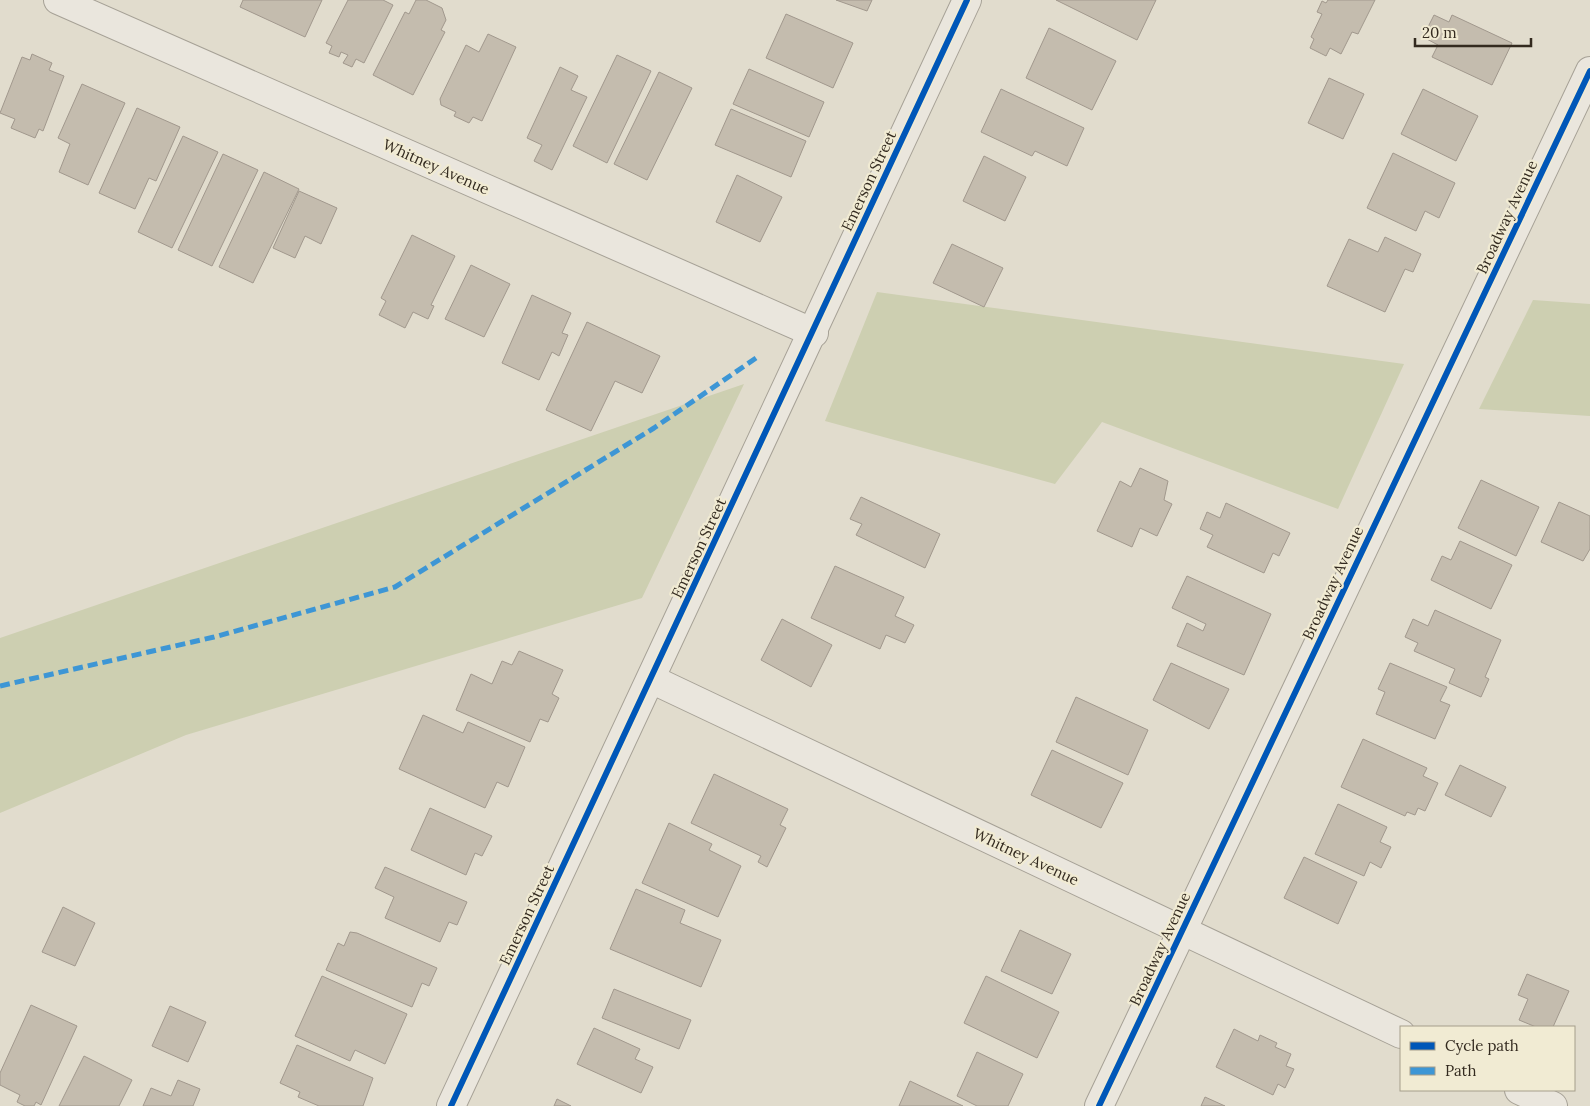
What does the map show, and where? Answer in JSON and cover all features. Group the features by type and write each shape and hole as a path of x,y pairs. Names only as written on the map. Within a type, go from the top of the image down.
{"street":[{"name":"Whitney Avenue","path":"58,0 814,333"},
{"name":"Emerson Street","path":"451,1106 814,333 967,0"},
{"name":"Broadway Avenue","path":"1099,1106 1590,71"},
{"name":"Whitney Avenue","path":"652,679 1400,1034"},
{"path":"1521,1091 1553,1106"}],"green space":[{"path":"877,292 1404,364 1338,509 1102,422 1055,484 825,421"},
{"path":"1533,300 1590,304 1590,416 1479,409"},
{"path":"744,384 642,598 186,735 0,813 0,638"}],"building":[{"path":"243,0 322,0 305,37 240,7"},
{"path":"348,0 383,0 393,5 364,63 356,59 352,67 343,63 348,55 341,52 339,57 329,53 332,46 326,43"},
{"path":"416,0 426,0 442,8 446,20 441,30 445,32 413,95 373,75 405,12 409,14"},
{"path":"836,0 872,0 867,11"},
{"path":"1056,0 1156,0 1137,40"},
{"path":"1328,0 1375,0 1358,34 1352,32 1341,54 1330,48 1326,56 1310,48 1314,39 1311,37 1322,14 1317,12 1322,1 1326,3"},
{"path":"786,14 853,43 833,88 766,58"},
{"path":"1434,15 1449,22 1452,15 1512,43 1492,85 1432,57 1438,45 1423,37"},
{"path":"1049,28 1116,61 1092,110 1026,78"},
{"path":"488,34 516,47 482,121 473,117 469,123 454,116 456,112 441,105 440,99 466,45 479,52"},
{"path":"32,54 52,63 49,70 64,76 43,131 39,129 35,138 11,128 15,119 0,113 22,57 30,60"},
{"path":"617,55 651,71 607,163 573,146"},
{"path":"560,67 578,76 571,90 587,97 552,170 534,161 542,145 527,138"},
{"path":"749,69 824,102 809,137 733,104"},
{"path":"659,72 692,88 647,180 614,164"},
{"path":"1329,78 1364,94 1343,139 1308,123"},
{"path":"82,84 125,103 88,185 59,172 70,144 58,138"},
{"path":"1001,89 1084,128 1067,166 1035,151 1032,156 981,132"},
{"path":"1423,89 1478,116 1456,161 1401,134"},
{"path":"137,108 180,127 156,181 149,178 135,209 99,193"},
{"path":"731,109 806,141 791,177 715,145"},
{"path":"183,136 218,152 172,248 138,232"},
{"path":"1393,153 1455,183 1439,218 1425,211 1416,231 1367,208"},
{"path":"223,154 258,170 212,266 178,250"},
{"path":"984,156 1026,177 1005,221 963,201"},
{"path":"264,172 299,189 253,283 219,267"},
{"path":"737,175 782,197 760,242 716,222"},
{"path":"299,191 337,208 321,244 305,236 295,258 273,248"},
{"path":"412,235 455,256 431,305 434,306 428,319 413,312 405,328 379,315 386,301 381,298"},
{"path":"1385,237 1421,254 1413,272 1405,269 1385,312 1327,286 1349,239 1378,252"},
{"path":"952,244 1003,268 984,307 933,283"},
{"path":"471,265 510,284 484,337 445,319"},
{"path":"532,295 571,313 562,333 568,335 559,356 552,352 539,380 502,363"},
{"path":"587,322 660,356 642,393 615,381 591,431 546,410"},
{"path":"1140,468 1168,481 1164,500 1172,504 1157,536 1140,528 1132,547 1097,531 1120,481 1131,487"},
{"path":"1481,480 1539,507 1516,556 1458,528"},
{"path":"861,497 940,534 925,568 856,535 862,524 850,519"},
{"path":"1559,502 1590,516 1590,549 1583,561 1541,542"},
{"path":"1226,503 1290,533 1279,556 1273,553 1264,573 1207,547 1213,535 1200,529 1207,512 1220,518"},
{"path":"1460,541 1512,565 1491,609 1431,580 1442,556 1451,560"},
{"path":"835,566 904,597 895,616 914,625 905,643 886,635 880,649 811,618"},
{"path":"1187,576 1271,614 1244,675 1177,646 1187,623 1203,631 1206,624 1172,608"},
{"path":"1435,610 1501,640 1485,677 1489,679 1481,697 1449,683 1455,669 1414,651 1418,643 1405,637 1413,619 1428,626"},
{"path":"782,619 832,645 811,687 761,660"},
{"path":"519,651 563,670 552,694 559,698 548,722 540,719 530,742 456,710 471,674 492,684 502,661 512,665"},
{"path":"1171,663 1229,689 1209,729 1153,700"},
{"path":"1390,663 1447,687 1440,701 1450,705 1435,739 1376,714 1385,692 1378,689"},
{"path":"1076,697 1148,730 1128,775 1056,742"},
{"path":"423,715 463,733 468,722 525,747 508,787 497,782 485,808 399,769"},
{"path":"1363,739 1427,768 1423,776 1438,783 1425,811 1418,808 1415,815 1407,812 1405,816 1341,787"},
{"path":"1052,750 1123,783 1101,828 1031,795"},
{"path":"1460,765 1506,787 1491,817 1445,795"},
{"path":"714,774 788,809 780,825 786,828 767,867 758,862 761,856 691,823"},
{"path":"1338,804 1387,827 1380,842 1391,847 1381,868 1370,862 1364,876 1315,854"},
{"path":"430,808 492,836 482,856 475,853 466,875 411,850"},
{"path":"669,823 712,844 709,850 741,866 718,917 642,883"},
{"path":"1304,857 1357,882 1338,924 1284,898"},
{"path":"385,867 467,902 457,925 449,922 440,942 385,918 394,897 375,888"},
{"path":"636,889 685,910 680,923 721,940 701,987 610,949"},
{"path":"63,907 95,923 75,966 42,952"},
{"path":"1020,930 1071,954 1052,994 1001,971"},
{"path":"350,932 357,933 437,968 429,986 422,983 412,1007 326,970 338,943 344,946"},
{"path":"1527,974 1569,991 1553,1026 1534,1026 1519,1020 1528,999 1518,995"},
{"path":"322,976 407,1014 385,1064 355,1050 350,1061 295,1036"},
{"path":"986,976 1059,1012 1037,1058 964,1023"},
{"path":"614,989 691,1020 679,1049 602,1018"},
{"path":"31,1005 77,1026 41,1105 36,1102 34,1106 25,1106 17,1102 20,1095 0,1085 0,1073"},
{"path":"170,1006 206,1022 188,1062 152,1046"},
{"path":"594,1028 640,1049 635,1059 653,1067 641,1093 577,1064"},
{"path":"1234,1029 1258,1041 1260,1035 1277,1043 1275,1047 1291,1054 1286,1066 1294,1069 1285,1088 1278,1084 1273,1095 1216,1067"},
{"path":"297,1045 373,1078 363,1106 319,1106 298,1097 300,1092 280,1083"},
{"path":"977,1052 1023,1074 1008,1106 977,1106 957,1096"},
{"path":"84,1056 132,1080 119,1106 59,1106"},
{"path":"178,1080 200,1089 193,1106 143,1106 151,1088 171,1096"},
{"path":"910,1081 963,1106 899,1106"},
{"path":"1205,1097 1225,1106 1201,1106"},
{"path":"557,1099 571,1106 554,1106"}],"marked path":[{"path":"0,686 214,637 395,587 654,428 756,358"}],"cycle path":[{"path":"451,1106 967,0"},
{"path":"1099,1106 1590,71"}]}
